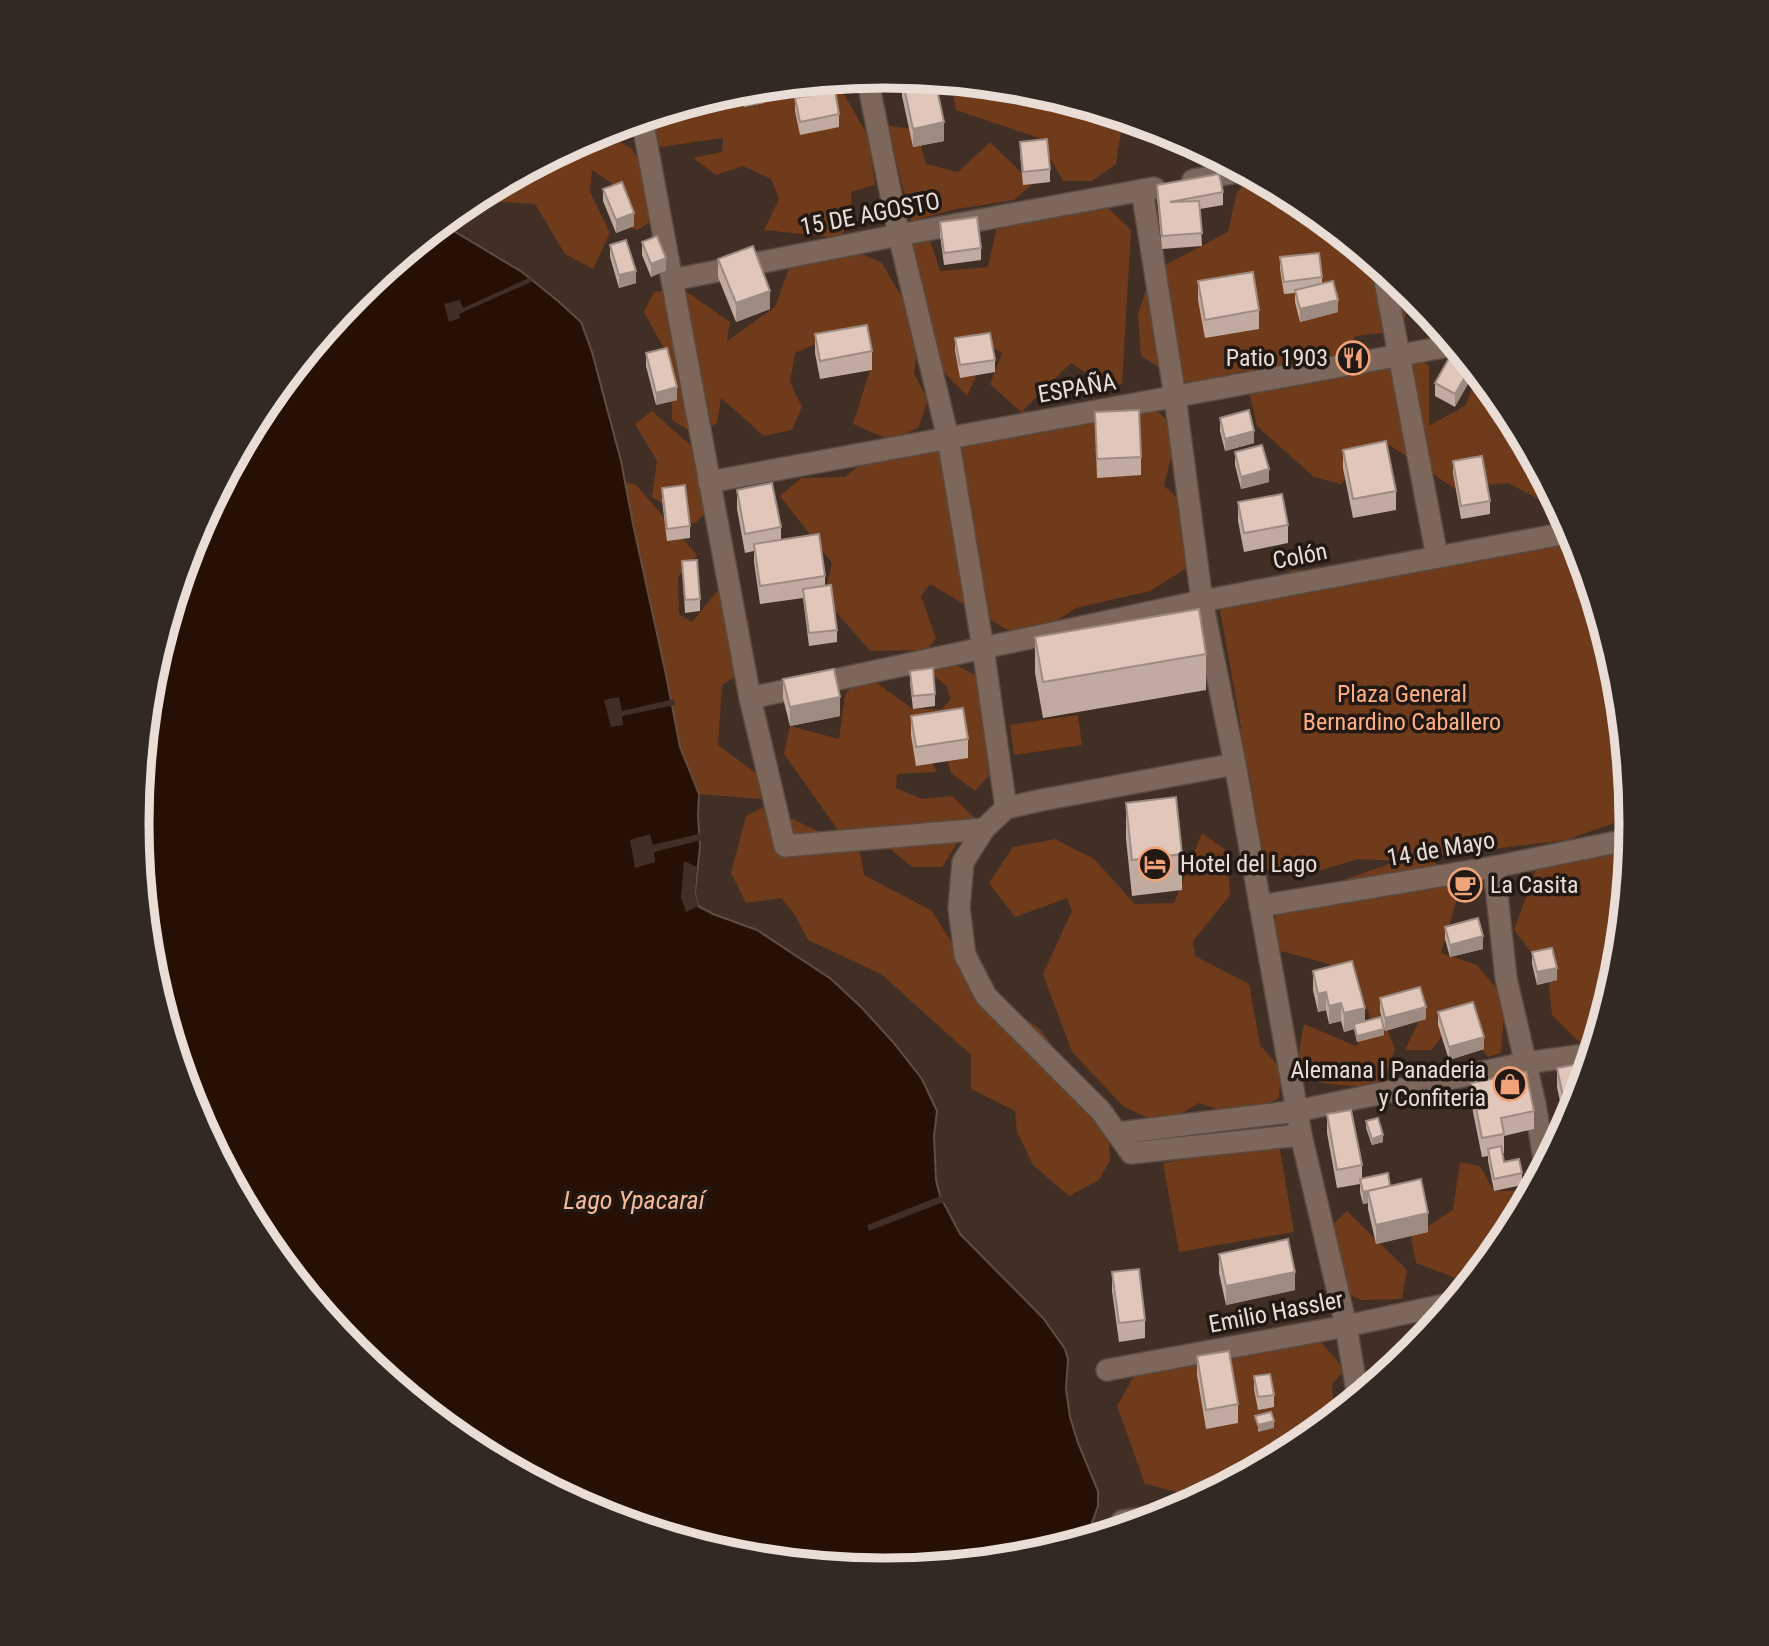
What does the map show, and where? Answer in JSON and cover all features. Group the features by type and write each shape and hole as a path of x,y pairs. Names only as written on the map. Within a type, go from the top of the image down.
{"street":[{"path":"869,88 899,235 948,438 1006,808"},
{"path":"644,129 750,698 785,846 984,829"},
{"name":"15 DE AGOSTO","path":"672,280 1230,174"},
{"path":"1142,190 1175,397 1202,601 1235,764 1301,1135 1346,1326 1356,1387"},
{"path":"1386,286 1437,557"},
{"name":"ESPAÑA","path":"709,482 1444,347"},
{"name":"Colón","path":"750,698 1202,601 1560,533"},
{"path":"1235,764 1006,808 984,829 963,862 958,908 965,955 986,996 1101,1111 1131,1153 1301,1135"},
{"name":"14 de Mayo","path":"1260,906 1494,867 1619,841"},
{"path":"1494,867 1506,978 1535,1104 1543,1151"},
{"path":"1118,1133 1297,1111 1525,1063 1582,1055"},
{"name":"Emilio Hassler","path":"1107,1370 1439,1306"}],"green space":[{"path":"841,89 868,136 875,185 851,192 852,221 839,238 764,230 779,199 771,179 743,166 716,175 693,158 722,152 723,138 660,147 651,136 658,124 694,113 788,94"},
{"path":"953,91 1028,102 1121,127 1116,164 1092,181 1063,181 1039,138 956,110"},
{"path":"888,126 916,129 926,164 958,172 990,142 1033,184 1014,200 957,209 911,221"},
{"path":"614,139 631,148 654,182 655,219 637,230 616,222 612,183 592,170 590,192 610,233 593,269 565,254 535,204 492,201 559,163"},
{"path":"1245,182 1293,211 1332,239 1405,303 1409,307 1400,331 1356,336 1347,347 1405,350 1429,366 1429,426 1466,405 1474,383 1521,455 1546,503 1508,483 1454,488 1382,440 1341,484 1314,477 1257,426 1244,371 1189,386 1141,356 1138,314 1152,272 1228,232 1237,192"},
{"path":"1099,199 1131,230 1122,384 1108,387 1071,363 1022,411 1155,409 1178,430 1164,486 1197,515 1198,561 1150,591 1076,608 1026,641 930,584 921,596 936,638 927,650 981,678 981,723 1001,762 975,791 951,773 936,719 915,734 937,772 897,774 896,788 922,799 952,796 974,817 942,867 912,867 878,839 840,833 784,754 790,726 839,739 845,695 863,673 913,709 942,709 951,699 946,686 916,659 926,650 870,651 824,598 832,563 780,496 801,478 845,477 890,440 853,424 872,364 851,345 822,341 795,353 790,382 802,407 792,430 764,436 721,398 717,423 697,435 672,420 671,361 644,312 654,292 681,288 730,322 727,341 775,307 790,266 841,244 882,263 920,329 914,374 928,400 918,428 893,439 1000,431 1021,412 990,384 1002,353 990,346 967,396 941,369 910,243 930,240 940,271 988,267 997,227"},
{"path":"652,411 697,451 709,510 694,524 652,497 657,461 635,424"},
{"path":"626,482 636,485 697,555 678,577 679,614 692,622 719,589 749,621 752,667 722,685 718,745 760,776 761,799 699,794 680,747"},
{"name":"Plaza General Bernardino Caballero","path":"1563,539 1581,587 1606,680 1614,727 1620,821 1566,840 1428,857 1461,885 1441,953 1477,965 1505,998 1501,1053 1488,1057 1455,1016 1432,1050 1405,1050 1423,1012 1380,1011 1395,1049 1381,1089 1322,1083 1296,1068 1304,1024 1356,1046 1373,1025 1354,971 1270,948 1278,903 1398,861 1358,859 1301,876 1287,867 1266,870 1247,762 1235,743 1241,727 1218,599 1252,593 1293,570 1399,568"},
{"path":"1078,715 1082,745 1014,755 1010,725"},
{"path":"766,806 860,852 864,875 932,911 976,982 1041,1030 1108,1130 1110,1160 1099,1180 1069,1196 1033,1165 1017,1132 1015,1111 971,1089 971,1055 881,974 808,940 795,915 781,898 746,903 731,873 746,816"},
{"path":"1202,833 1227,851 1230,895 1193,941 1195,956 1249,984 1260,1045 1281,1069 1279,1098 1242,1118 1199,1103 1162,1125 1123,1106 1072,1052 1043,974 1072,911 1067,898 1015,917 989,883 1013,847 1055,839 1094,859 1135,904 1174,903"},
{"path":"1619,842 1614,919 1606,966 1585,1046 1552,1015 1548,974 1514,930 1537,866"},
{"path":"1279,1144 1294,1232 1179,1252 1163,1163"},
{"path":"1460,1162 1480,1166 1494,1191 1521,1190 1496,1232 1461,1280 1416,1263 1411,1237 1453,1210"},
{"path":"1347,1211 1407,1270 1402,1299 1362,1300 1329,1286 1321,1236"},
{"path":"1219,1342 1322,1343 1345,1370 1332,1384 1332,1407 1252,1460 1185,1494 1145,1484 1117,1406 1135,1374"}],"water":[{"name":"Lago Ypacaraí","path":"451,229 522,272 558,301 581,322 592,352 621,461 680,747 699,794 700,847 695,893 698,906 757,930 831,979 893,1042 922,1079 937,1111 934,1136 936,1180 940,1196 960,1234 1043,1318 1065,1349 1068,1359 1066,1389 1070,1417 1098,1491 1098,1506 1090,1528 1075,1533 981,1552 884,1558 836,1557 741,1544 694,1533 603,1503 559,1483 476,1435 437,1407 364,1343 301,1271 273,1232 225,1148 188,1059 174,1013 155,919 149,823 151,775 155,727 174,633 205,542 225,498 273,414 301,375 364,303"}],"pier":[{"path":"529,278 533,281 459,314 460,318 449,322 444,304 460,300 463,308"},
{"path":"619,697 622,711 674,699 675,705 622,716 623,725 611,727 604,700"},
{"path":"702,833 702,840 654,852 655,862 635,868 630,840 650,834 653,845"},
{"path":"684,861 697,867 695,893 698,906 686,912 681,898"},
{"path":"943,1195 946,1201 869,1231 867,1225"}],"building":[{"path":"904,88 937,89 944,122 913,129"},
{"path":"835,91 839,114 800,122 795,98"},
{"path":"1047,139 1050,169 1023,172 1020,142"},
{"path":"1219,174 1223,192 1170,202 1199,201 1202,233 1162,236 1157,185"},
{"path":"622,182 634,213 616,220 603,189"},
{"path":"977,217 981,248 944,253 940,222"},
{"path":"657,236 666,258 651,264 642,242"},
{"path":"626,240 636,271 619,275 610,245"},
{"path":"753,246 770,291 736,303 718,259"},
{"path":"1319,253 1322,277 1284,282 1280,257"},
{"path":"1253,272 1259,310 1205,320 1198,281"},
{"path":"1333,281 1338,300 1300,309 1295,290"},
{"path":"867,325 872,351 820,361 815,334"},
{"path":"990,333 995,360 960,365 955,338"},
{"path":"667,348 677,387 656,393 646,353"},
{"path":"1451,355 1467,374 1455,394 1435,383"},
{"path":"1139,410 1141,457 1097,459 1095,412"},
{"path":"1249,410 1254,431 1225,439 1220,418"},
{"path":"1386,441 1396,491 1353,499 1343,450"},
{"path":"1262,445 1269,469 1241,477 1235,452"},
{"path":"1482,456 1490,501 1461,506 1453,461"},
{"path":"772,483 781,527 745,534 737,490"},
{"path":"685,485 690,526 667,529 662,488"},
{"path":"1282,494 1288,525 1244,533 1238,502"},
{"path":"819,534 825,576 760,586 754,544"},
{"path":"697,560 700,599 685,600 682,561"},
{"path":"831,585 837,630 809,633 803,589"},
{"path":"1199,609 1206,654 1043,682 1035,637"},
{"path":"933,668 935,694 913,696 910,671"},
{"path":"834,669 840,697 790,707 783,679"},
{"path":"963,708 968,739 916,747 911,716"},
{"path":"1176,797 1182,854 1132,860 1126,803"},
{"path":"1478,918 1483,936 1450,945 1445,927"},
{"path":"1552,948 1557,968 1537,972 1532,952"},
{"path":"1352,961 1365,1008 1344,1013 1341,1003 1329,1006 1326,992 1318,994 1313,971"},
{"path":"1420,987 1426,1007 1385,1018 1380,998"},
{"path":"1473,1002 1484,1037 1449,1047 1438,1012"},
{"path":"1381,1017 1384,1029 1357,1036 1354,1024"},
{"path":"1579,1064 1564,1103 1557,1068"},
{"path":"1526,1072 1534,1111 1501,1118 1504,1134 1482,1138 1471,1083"},
{"path":"1351,1110 1362,1165 1337,1170 1327,1114"},
{"path":"1378,1118 1383,1135 1372,1139 1366,1121"},
{"path":"1501,1146 1504,1162 1519,1159 1522,1173 1494,1179 1488,1149"},
{"path":"1388,1173 1390,1186 1363,1192 1360,1179"},
{"path":"1421,1179 1428,1213 1376,1225 1368,1191"},
{"path":"1288,1239 1295,1272 1226,1286 1219,1254"},
{"path":"1139,1269 1145,1320 1119,1323 1112,1272"},
{"path":"1229,1351 1238,1404 1206,1410 1197,1356"},
{"path":"1270,1374 1274,1395 1258,1397 1254,1376"},
{"path":"1271,1412 1274,1421 1258,1425 1255,1416"}],"place":[{"name":"Patio 1903","path":"1353,358"},
{"name":"Hotel del Lago","path":"1155,864"},
{"name":"La Casita","path":"1465,885"},
{"name":"Alemana I Panaderia y Confiteria","path":"1510,1084"}]}
